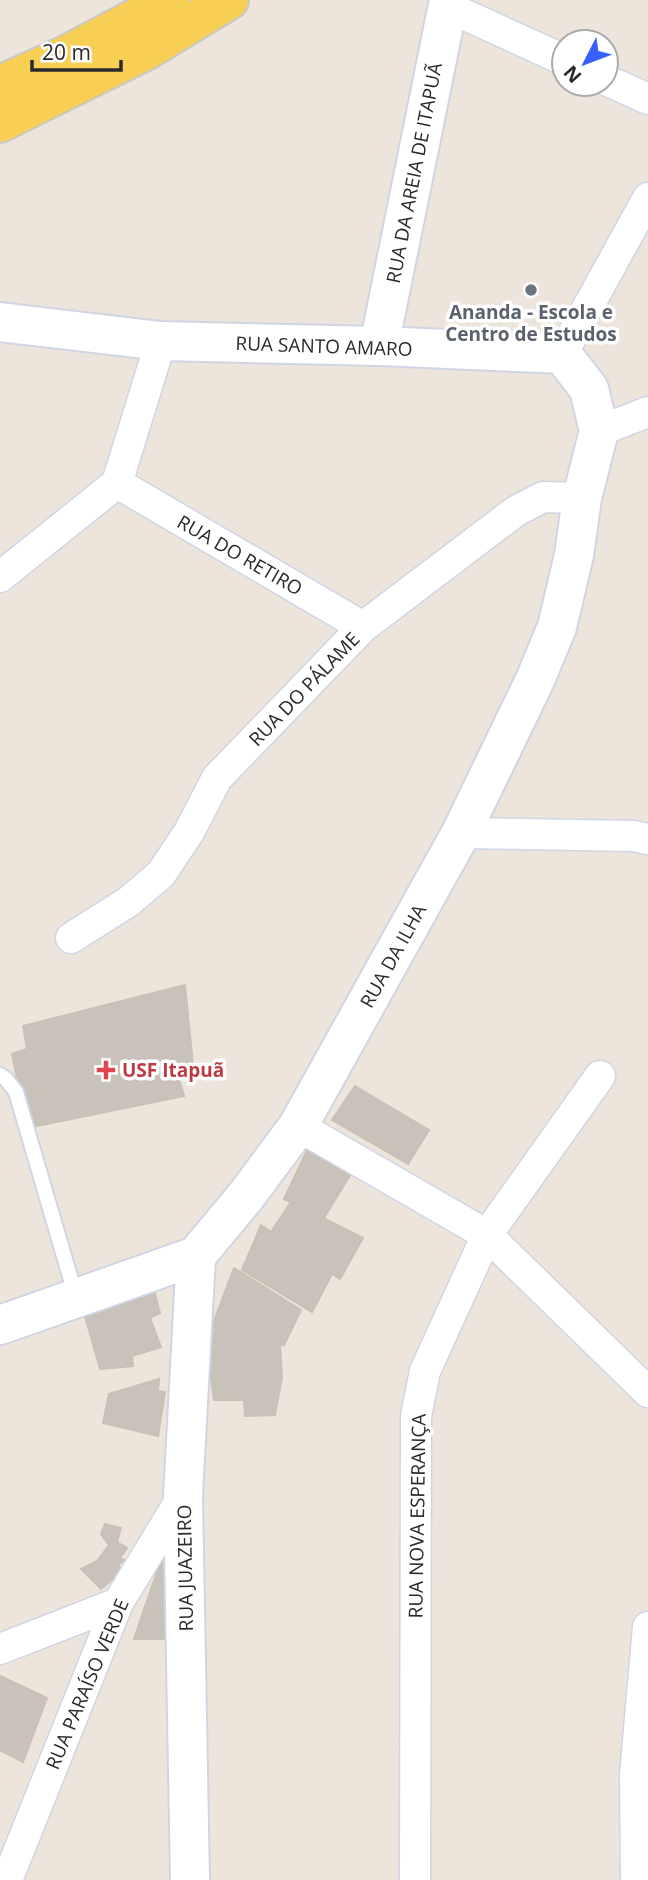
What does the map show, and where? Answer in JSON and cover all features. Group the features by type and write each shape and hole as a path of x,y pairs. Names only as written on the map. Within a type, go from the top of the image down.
{"main road":[{"path":"0,85 66,55 170,0"},
{"path":"0,123 147,50 229,0"},
{"name":"RUA DA AREIA DE ITAPUÃ","path":"379,346 448,3"},
{"name":"RUA SANTO AMARO","path":"0,322 161,341 562,354"},
{"path":"562,354 589,389 598,431"},
{"name":"RUA DA ILHA","path":"196,1256 246,1196 298,1126 461,832 536,680 557,627 598,431"},
{"path":"0,1325 196,1256"},
{"name":"RUA JUAZEIRO","path":"190,1880 183,1496 196,1256"}],"street":[{"path":"448,3 550,53"},
{"path":"620,86 648,99"},
{"path":"562,354 648,198"},
{"path":"0,577 117,483 161,341"},
{"path":"598,431 648,412"},
{"name":"RUA DO RETIRO","path":"117,483 363,627"},
{"name":"RUA DO PÁLAME","path":"71,938 128,902 161,874 189,832 217,778 363,627 516,511 543,497 582,498"},
{"path":"461,832 634,836 648,839"},
{"name":"RUA NOVA ESPERANÇA","path":"415,1880 415,1416 425,1371 487,1235 600,1076"},
{"path":"298,1126 487,1235 648,1392"},
{"name":"RUA PARAÍSO VERDE","path":"7,1880 118,1603 183,1496"},
{"path":"0,1649 118,1603"},
{"path":"636,1880 635,1775 648,1627"}],"lane":[{"path":"0,1075 16,1092 76,1298"}],"building":[{"path":"185,985 193,1065 175,1066 184,1096 27,1128 12,1054 27,1049 23,1026"},
{"path":"355,1086 429,1130 408,1164 332,1120"},
{"path":"310,1144 352,1172 324,1218 284,1199"},
{"path":"291,1202 363,1238 340,1279 269,1235"},
{"path":"261,1225 332,1274 312,1312 242,1270"},
{"path":"234,1268 301,1310 284,1345 212,1326"},
{"path":"153,1287 160,1313 150,1318 161,1347 132,1356 133,1366 100,1369 82,1306"},
{"path":"212,1326 280,1344 282,1377 211,1378"},
{"path":"282,1377 275,1415 245,1416 244,1400 214,1400 211,1378"},
{"path":"159,1379 158,1391 165,1392 158,1436 103,1423 109,1394"},
{"path":"105,1524 121,1528 117,1542 127,1548 120,1558 124,1560 118,1565 123,1570 101,1589 81,1569 97,1561 109,1545 101,1534"},
{"path":"170,1562 175,1639 134,1639 160,1563"},
{"path":"0,1676 47,1698 23,1762 0,1750"}],"place":[{"name":"Ananda - Escola e Centro de Estudos","path":"531,290"},
{"name":"USF Itapuã","path":"106,1070"}]}
